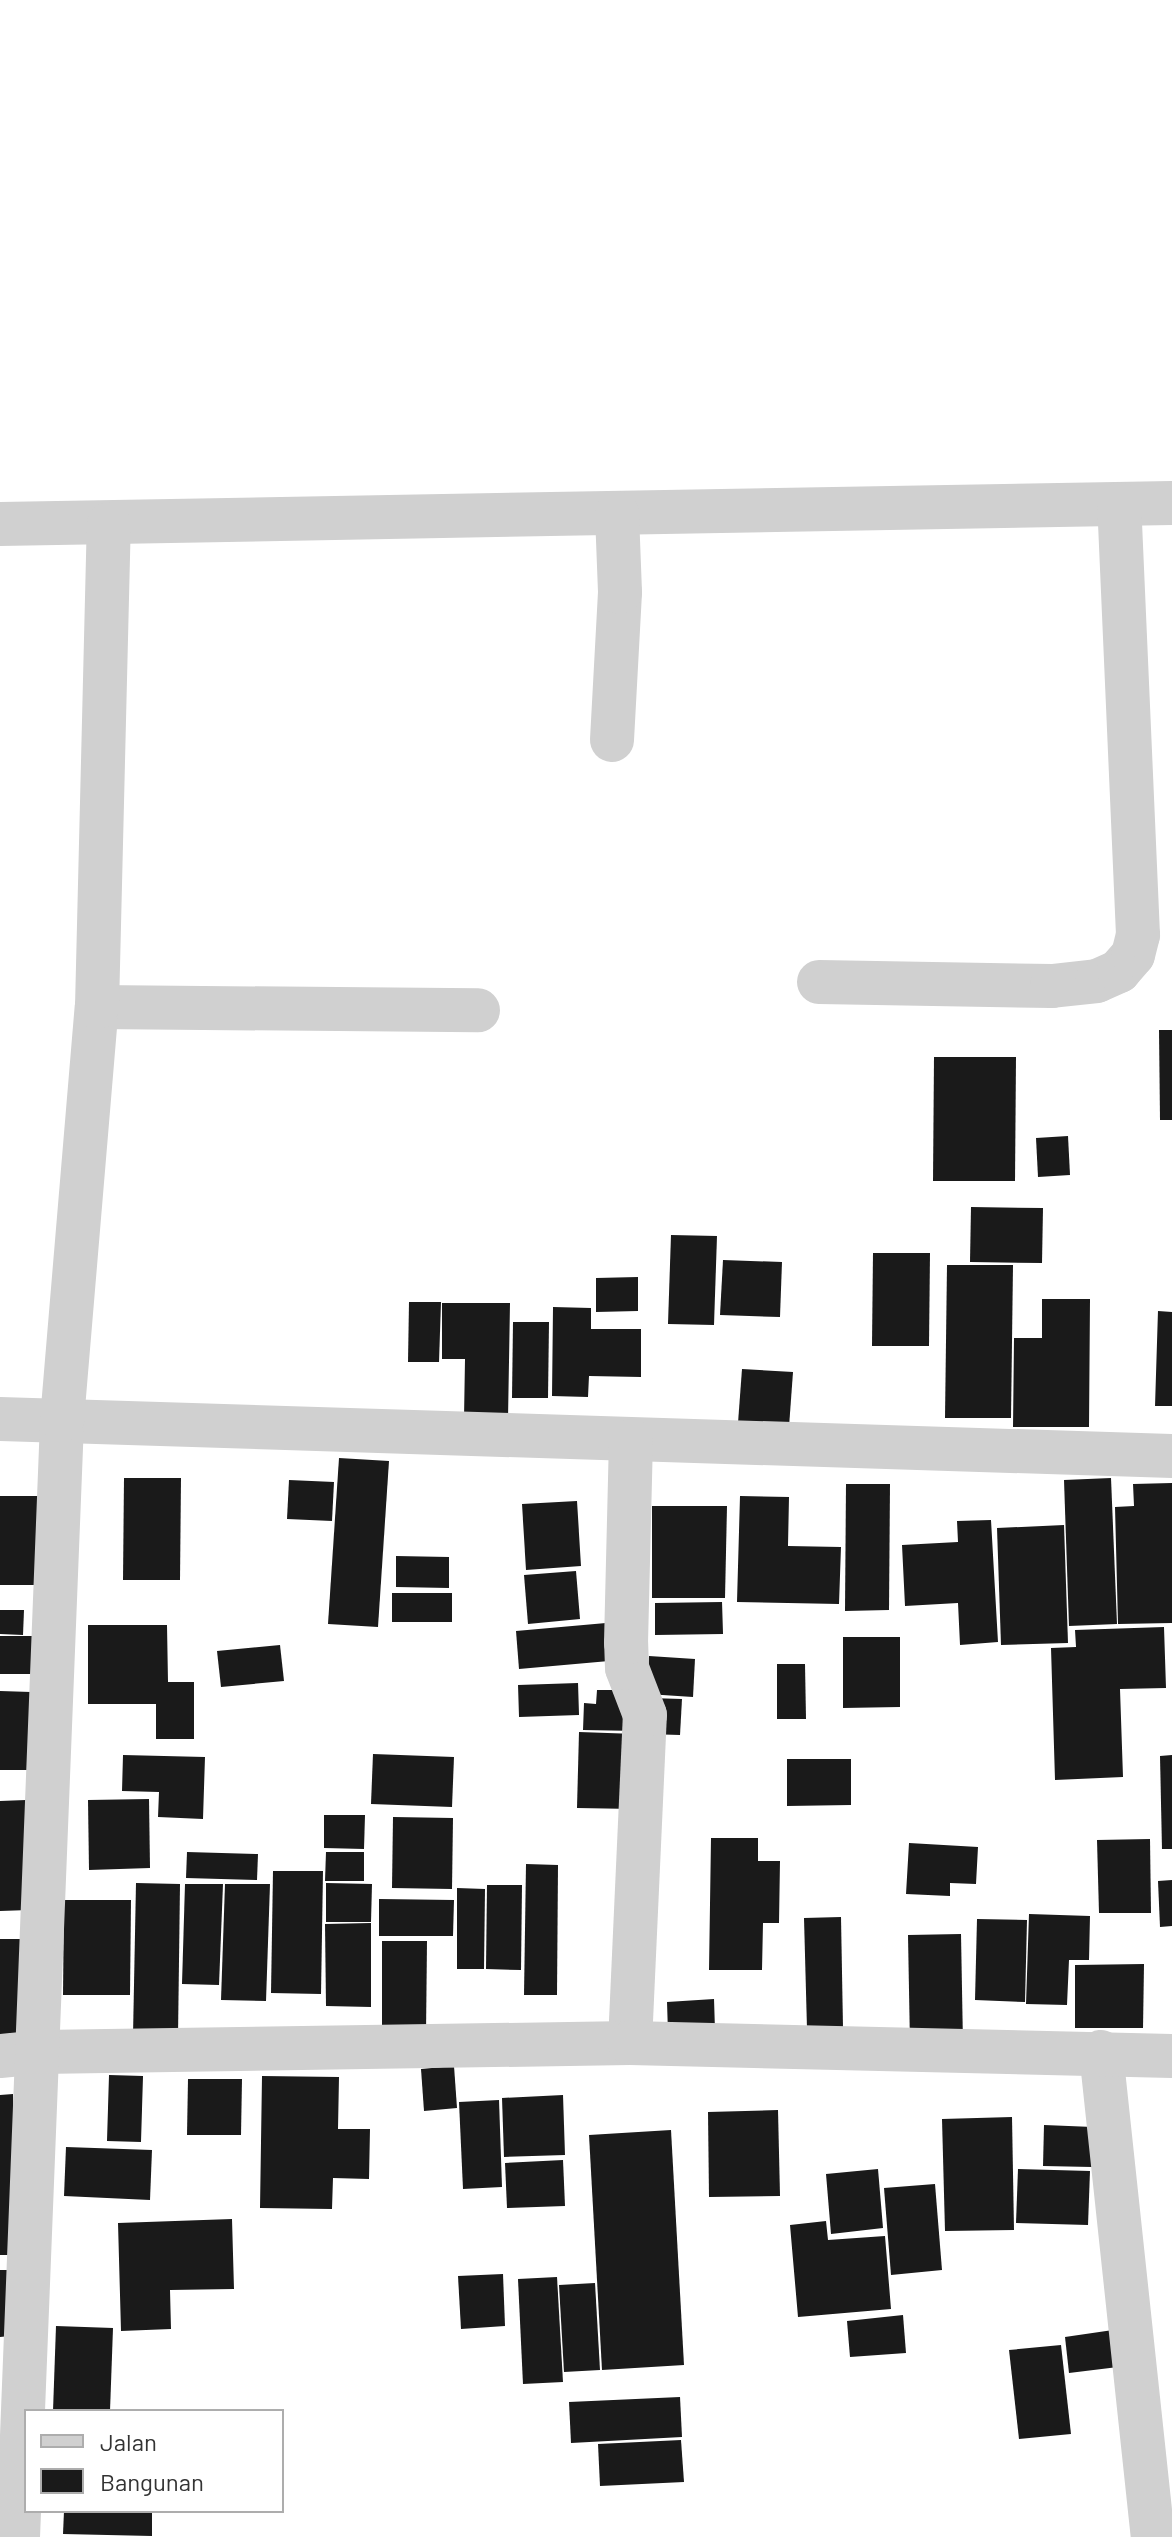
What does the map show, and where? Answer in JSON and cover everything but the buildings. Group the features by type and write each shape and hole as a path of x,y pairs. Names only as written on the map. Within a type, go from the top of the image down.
{"street":[{"path":"0,524 1172,503"},
{"path":"819,982 1052,986 1097,981 1119,971 1133,955 1138,935 1119,504"},
{"path":"612,740 620,592 617,513"},
{"path":"18,2537 20,2054 62,1420 97,1007 109,524"},
{"path":"97,1007 478,1010"},
{"path":"0,1419 1172,1456"},
{"path":"630,2043 645,1715 627,1668 631,1441"},
{"path":"20,2054 630,2043 1172,2056"},
{"path":"1101,2052 1153,2537"}]}
